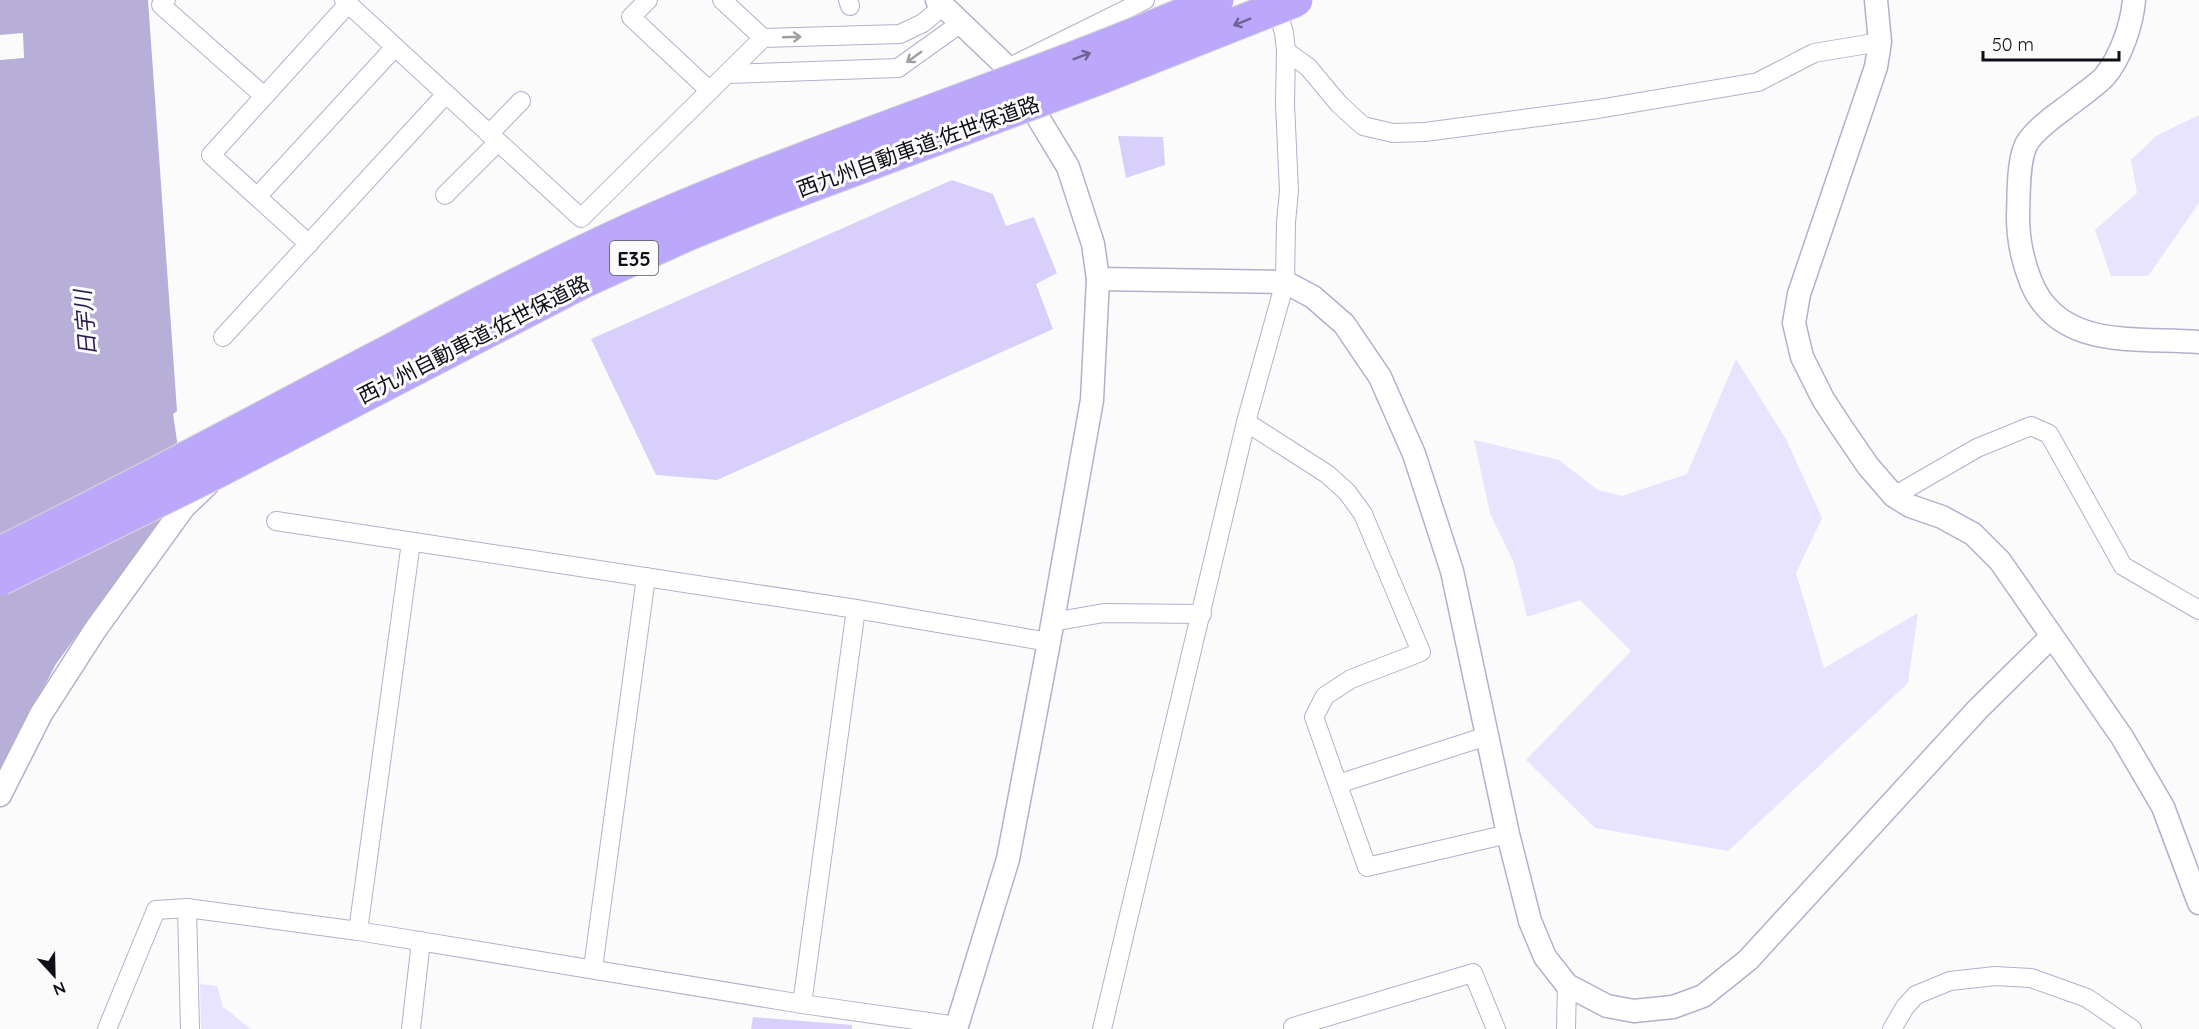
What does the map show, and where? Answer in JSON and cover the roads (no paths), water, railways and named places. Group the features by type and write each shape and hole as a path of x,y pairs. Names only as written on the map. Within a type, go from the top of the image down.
{"highway":[{"name":"西九州自動車道;佐世保道路","path":"0,553 204,449 471,308 638,227 757,177 1061,64 1217,0"},
{"name":"西九州自動車道;佐世保道路","path":"0,579 218,471 572,287 688,234 772,200 1088,82 1296,0"}],"street":[{"path":"166,0 161,5 264,96"},
{"path":"648,0 631,16 710,91"},
{"path":"722,0 764,38"},
{"path":"0,570 267,429 716,205 1008,68 1145,0"},
{"path":"1102,1029 1246,422 1285,282 1289,191 1286,51 1284,33 1275,0"},
{"path":"1876,0 1880,42 1876,67 1799,294 1794,323 1802,357 1823,399 1868,466 1894,496 1910,506 1942,517 1973,534 2000,561 2122,737 2163,807 2199,903"},
{"path":"2134,0 2124,42 2106,75 2045,123 2027,142 2021,162 2018,238 2023,262 2037,297 2052,315 2068,326 2105,337 2199,342"},
{"path":"107,1029 156,910 187,908 358,931 956,1027 1008,859 1092,400 1098,279 1093,244 1068,167 1008,68 940,3 923,23 900,34 764,38 582,218 346,2 211,155 309,244"},
{"path":"727,74 898,68 962,23"},
{"path":"1286,51 1308,67 1339,104 1363,126 1393,133 1404,133 1598,109 1758,82 1814,53 1880,42"},
{"path":"257,196 395,47"},
{"path":"223,337 446,94"},
{"path":"445,195 494,138 521,101"},
{"path":"1098,279 1285,282 1313,297 1344,324 1380,377 1414,454 1452,572 1508,834 1530,921 1545,957 1567,985 1607,1006 1634,1011 1673,1007 1703,996 1748,960 1978,709 2051,637"},
{"path":"1246,422 1327,474 1347,492 1363,514 1421,652 1351,679 1325,696 1314,717 1367,867 1508,834"},
{"path":"1894,496 1977,448 2031,426 2049,434 2123,566 2199,610"},
{"path":"0,795 40,714 95,630 184,507 267,429"},
{"path":"276,521 856,609 1051,632 1104,613 1202,614"},
{"path":"358,931 411,542"},
{"path":"593,968 646,577"},
{"path":"802,1004 856,609"},
{"path":"1338,784 1487,736"},
{"path":"187,908 190,1029"},
{"path":"411,1029 421,941"},
{"path":"1293,1029 1293,1027 1473,973 1496,1029"},
{"path":"1892,1029 1905,1007 1916,995 1950,981 1995,976 2031,978 2087,998 2132,1029"},
{"path":"1566,1029 1567,985"}],"water":[{"name":"日宇川","path":"0,0 148,0 177,411 173,414 183,481 169,509 56,664 0,769 0,60 24,58 23,33 0,35"}]}
